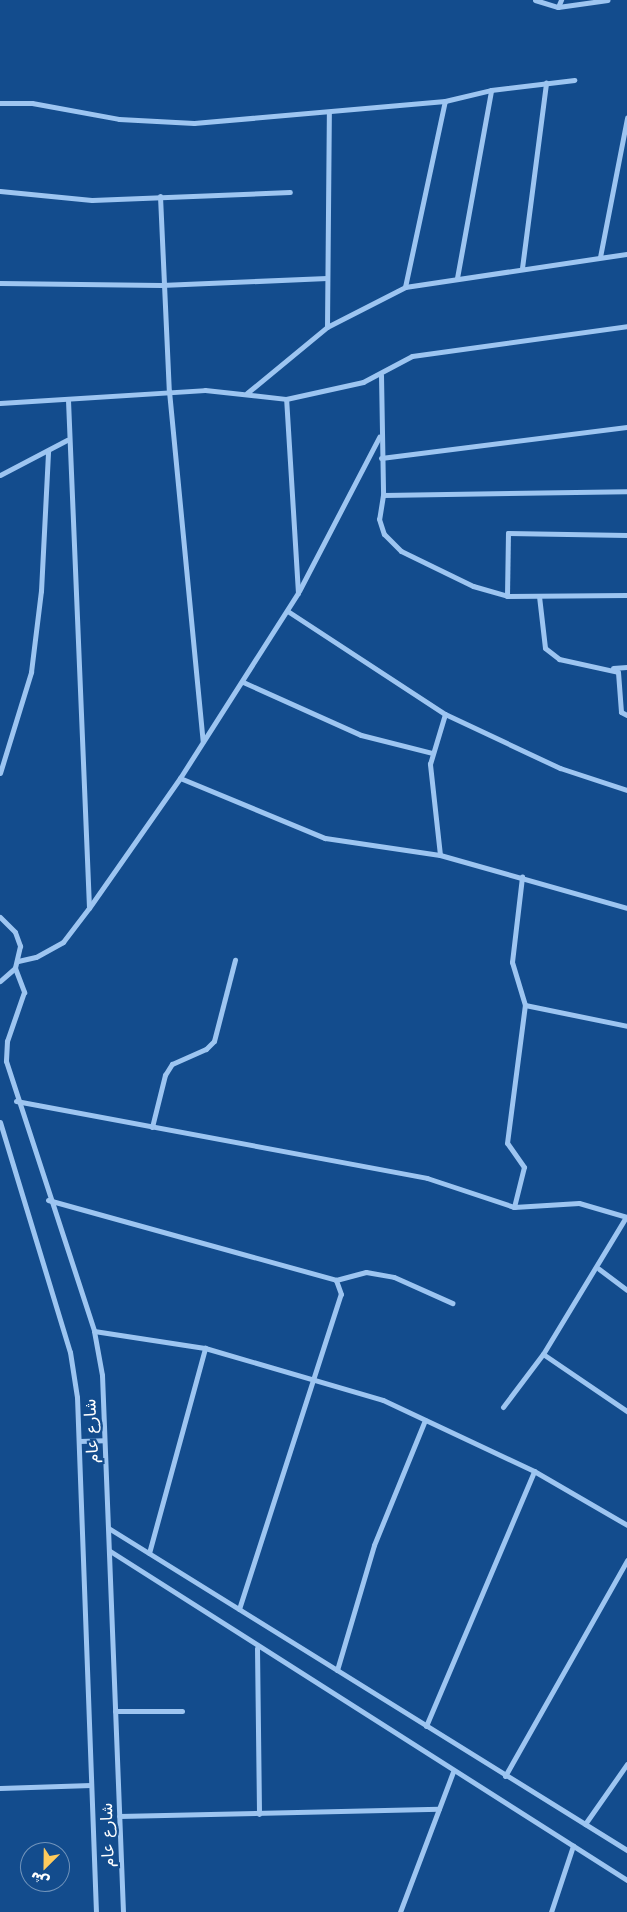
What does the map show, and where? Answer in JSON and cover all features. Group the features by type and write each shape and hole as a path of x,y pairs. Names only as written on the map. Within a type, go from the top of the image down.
{"street":[{"path":"535,0 558,7 608,0"},
{"path":"558,7 560,0"},
{"path":"0,103 49,105 119,119 194,123 329,113 445,101 490,90 574,80"},
{"path":"522,268 546,83"},
{"path":"457,278 490,90"},
{"path":"404,287 445,101"},
{"path":"327,327 329,113"},
{"path":"600,257 627,118"},
{"path":"0,191 92,200 290,192"},
{"path":"160,196 161,285 169,392 204,742"},
{"path":"248,393 327,327 404,287 522,268 627,254"},
{"path":"0,283 161,285 328,278"},
{"path":"0,403 169,392 248,393 286,399 381,375 412,356 627,326"},
{"path":"381,375 379,436 383,495 379,519 384,534 401,551 473,586 507,596 627,595"},
{"path":"286,399 298,593"},
{"path":"68,400 67,440 89,908"},
{"path":"381,458 627,426"},
{"path":"18,961 36,957 62,942 89,908 180,778 289,612 379,436"},
{"path":"0,475 67,440"},
{"path":"0,773 31,672 41,591 48,451"},
{"path":"383,495 627,491"},
{"path":"507,596 508,533 627,535"},
{"path":"538,596 545,648 559,659 611,668 627,667"},
{"path":"289,612 445,714 560,768 627,790"},
{"path":"611,668 621,681 621,712 627,716"},
{"path":"243,682 362,735 432,753"},
{"path":"440,855 432,753 445,714"},
{"path":"180,778 325,838 440,855 627,908"},
{"path":"514,1207 524,1167 507,1143 525,1005 512,962 522,877"},
{"path":"0,917 15,932 18,961 15,968 0,981"},
{"path":"152,1127 165,1075 172,1064 206,1049 214,1041 235,960"},
{"name":"شارع عام","path":"15,968 24,992 7,1041 6,1062 16,1101 48,1200 94,1331 102,1374 110,1529 123,1912"},
{"path":"525,1005 627,1026"},
{"path":"16,1101 427,1178 514,1207 579,1203 627,1217 599,1269 543,1354 503,1407"},
{"name":"شارع عام","path":"0,1122 70,1352 79,1441 96,1912"},
{"path":"48,1200 336,1280 366,1272 394,1276 452,1303"},
{"path":"599,1269 627,1290"},
{"path":"239,1609 341,1294 336,1280"},
{"path":"94,1331 205,1348 383,1400 534,1471 627,1525"},
{"path":"150,1553 205,1348"},
{"path":"543,1354 627,1411"},
{"path":"337,1670 374,1545 426,1420"},
{"path":"79,1441 104,1440"},
{"path":"426,1726 534,1471"},
{"path":"110,1529 627,1850"},
{"path":"110,1551 257,1648 627,1880"},
{"path":"505,1776 627,1560"},
{"path":"257,1648 259,1814"},
{"path":"115,1711 182,1710"},
{"path":"585,1824 627,1764"},
{"path":"400,1912 453,1772"},
{"path":"0,1788 92,1786"},
{"path":"120,1816 439,1809"},
{"path":"551,1912 573,1846"}]}
